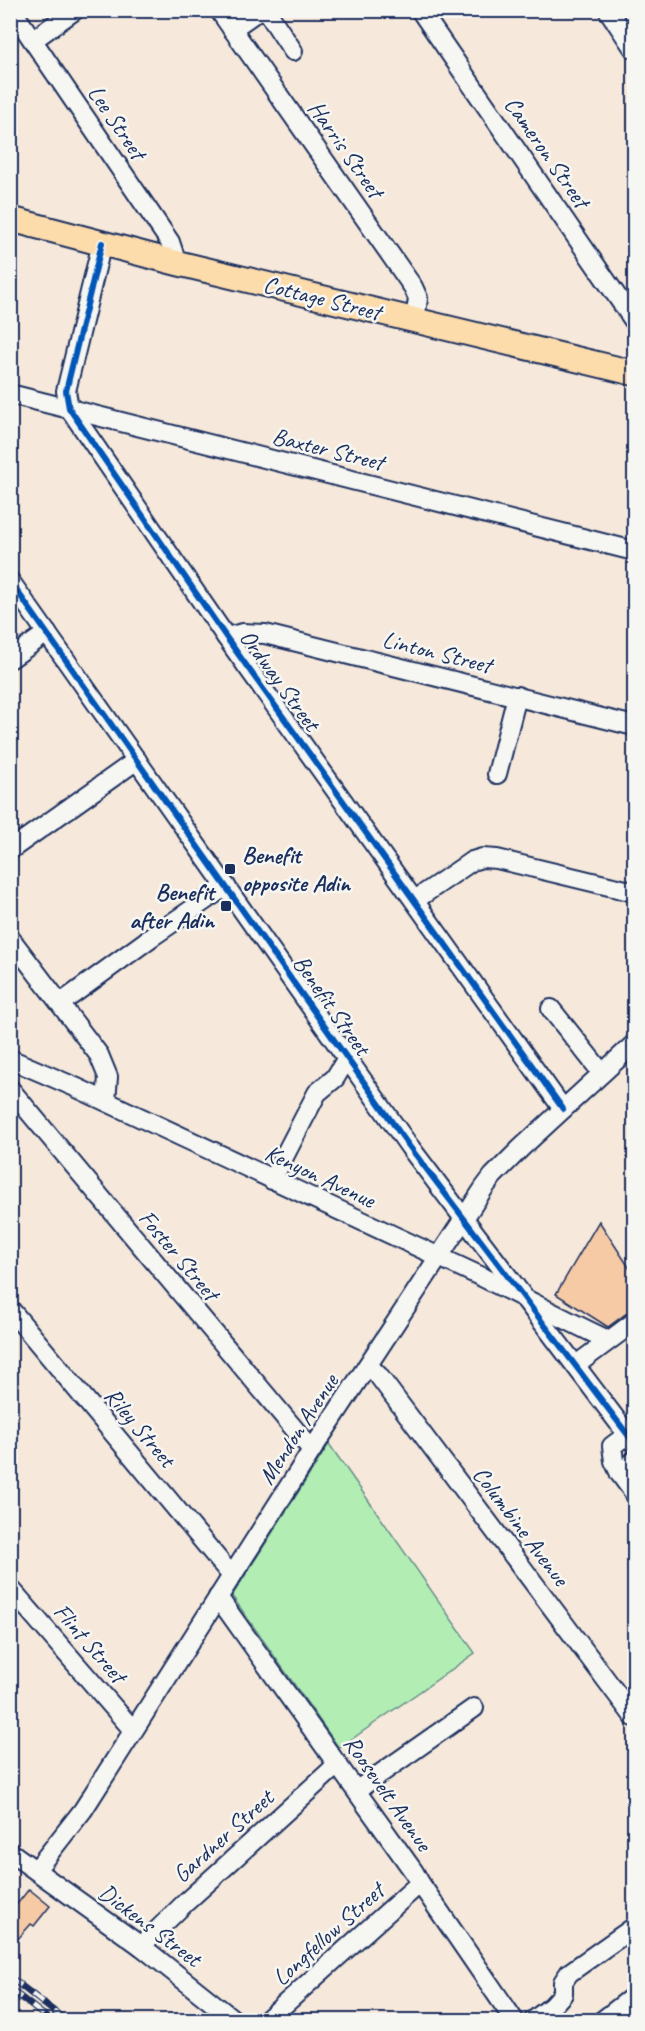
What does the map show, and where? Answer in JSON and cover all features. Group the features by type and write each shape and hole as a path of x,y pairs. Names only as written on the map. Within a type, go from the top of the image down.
{"main road":[{"name":"Cottage Street","path":"10,219 177,263 634,373"}],"street":[{"name":"Lee Street","path":"12,10 171,242 177,263"},
{"path":"33,40 75,10"},
{"name":"Harris Street","path":"219,10 413,286 418,297 415,321"},
{"path":"232,29 259,10"},
{"path":"266,10 293,51"},
{"name":"Cameron Street","path":"420,10 634,321"},
{"path":"608,10 634,49"},
{"path":"69,408 66,391 102,243"},
{"name":"Baxter Street","path":"10,394 634,550"},
{"name":"Ordway Street","path":"69,408 226,637 563,1109"},
{"name":"Benefit Street","path":"10,581 347,1058 464,1219 631,1438"},
{"path":"10,659 47,633"},
{"name":"Linton Street","path":"226,637 243,633 265,634 634,726"},
{"path":"497,774 517,696"},
{"path":"10,850 137,760"},
{"path":"415,900 472,861 482,858 496,859 634,892"},
{"path":"61,1004 226,886"},
{"path":"10,938 91,1042 105,1066 108,1087 106,1101"},
{"path":"551,1009 602,1073"},
{"name":"Mendon Avenue","path":"36,1870 83,1810 312,1450 493,1176 634,1044"},
{"path":"272,1180 317,1093 334,1078 347,1058"},
{"name":"Kenyon Avenue","path":"10,1059 106,1101 525,1298 562,1319 608,1340"},
{"name":"Foster Street","path":"10,1089 312,1450"},
{"name":"Riley Street","path":"10,1309 232,1576"},
{"path":"576,1365 634,1322"},
{"name":"Columbine Avenue","path":"368,1365 378,1375 634,1717"},
{"path":"631,1438 612,1446 614,1461 620,1474 634,1493"},
{"path":"620,1474 634,1461"},
{"name":"Flint Street","path":"10,1588 133,1730"},
{"name":"Roosevelt Avenue","path":"218,1597 357,1790 514,2020"},
{"path":"357,1790 474,1708"},
{"name":"Gardner Street","path":"141,1946 338,1764"},
{"name":"Dickens Street","path":"10,1852 141,1946 234,2020"},
{"name":"Longfellow Street","path":"267,2020 420,1883"},
{"path":"534,2020 563,1994 563,1982 569,1973 634,1927"},
{"path":"603,2020 634,1997"}],"green space":[{"path":"329,1444 475,1653 339,1748 232,1596"}],"building":[{"path":"599,1221 634,1275 634,1311 627,1313 608,1327 556,1294"},
{"path":"29,1889 50,1906 34,1926 31,1924 17,1940 10,1934 10,1913"}],"railway":[{"path":"10,1977 65,2020"},
{"path":"10,1989 50,2020"}],"cycle path":[{"path":"102,243 66,391 69,408 226,637 563,1109"},
{"path":"10,581 409,1146 634,1443"}],"place":[{"name":"Benefit opposite Adin","path":"230,869"},
{"name":"Benefit after Adin","path":"226,906"}]}
